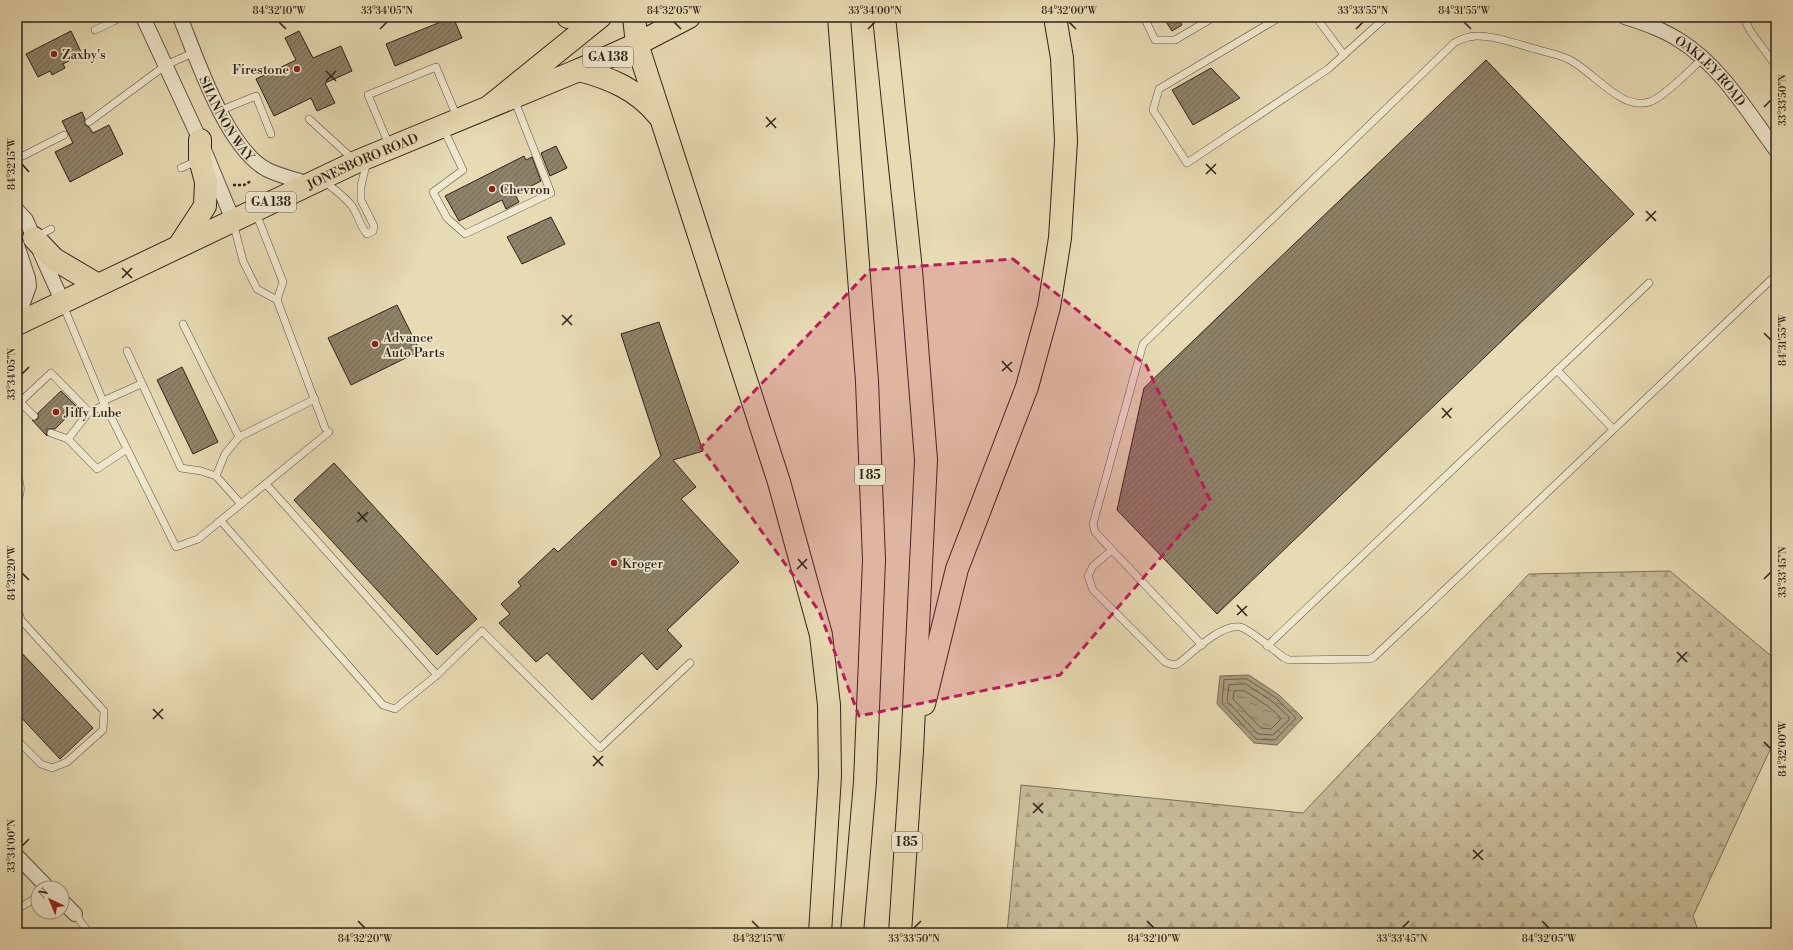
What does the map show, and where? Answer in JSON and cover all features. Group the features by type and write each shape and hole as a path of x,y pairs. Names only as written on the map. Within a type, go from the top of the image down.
{"main road":[{"path":"568,17 584,20 599,17"},
{"path":"490,106 599,17"},
{"path":"634,17 637,44 779,482 821,635 829,705 830,776 820,933"},
{"name":"JONESBORO ROAD","path":"17,324 362,159 579,70 637,44 690,17"},
{"name":"I 85","path":"840,17 867,381 874,560 865,782 852,933"},
{"name":"I 85","path":"884,17 911,270 926,460 912,752 900,933"},
{"path":"912,752 957,569 1027,387 1048,307 1060,238 1066,141 1062,58 1056,17"},
{"path":"579,70 616,83 639,95 662,120"},
{"path":"179,246 205,206 206,182 197,156"},
{"path":"34,237 58,263 98,285"}],"street":[{"path":"143,17 166,65 197,156 233,220"},
{"name":"SHANNON WAY","path":"180,17 219,111 240,148 266,169 315,181"},
{"name":"OAKLEY ROAD","path":"1625,17 1648,24 1678,39 1703,58 1726,83 1776,149"},
{"path":"17,210 26,220 63,303"},
{"path":"17,320 29,286 28,278 34,237"},
{"path":"17,856 40,880"},
{"path":"70,908 76,914"}],"lane":[{"path":"95,30 122,17"},
{"path":"1144,17 1155,40 1175,40 1214,17"},
{"path":"1280,17 1159,90 1153,110 1187,163 1328,69 1386,17"},
{"path":"1316,17 1344,55"},
{"path":"1743,17 1751,32 1776,66"},
{"path":"1202,645 1095,532 1093,524 1143,344 1454,43 1464,38 1477,36 1493,37 1568,58 1616,95 1638,104 1652,102 1703,58"},
{"path":"89,122 166,65 194,52"},
{"path":"390,147 368,95 436,67 463,170 434,192 447,218 465,234 551,193 513,97"},
{"path":"219,111 256,96 271,134"},
{"path":"309,118 362,159 361,200 374,226 373,231 370,234 367,234 353,207 341,195 315,181"},
{"path":"17,159 64,135"},
{"path":"63,303 104,403 176,547 198,539 266,484 327,430 277,300 283,282 255,209"},
{"path":"233,220 243,261 257,289 277,300"},
{"path":"1112,550 1094,566 1088,576 1093,590 1165,662 1172,665 1178,664 1220,632 1231,627 1242,627 1289,660 1370,659 1776,275"},
{"path":"1268,646 1649,283"},
{"path":"183,324 239,437"},
{"path":"127,351 181,468 201,471 216,476 241,504"},
{"path":"1557,370 1613,429"},
{"path":"34,416 20,402 51,374 89,412"},
{"path":"68,440 89,412 141,384"},
{"path":"216,476 226,454 239,437 315,399"},
{"path":"51,433 68,440 97,470 127,449"},
{"path":"17,475 20,482 19,498 17,500"},
{"path":"266,484 437,675"},
{"path":"221,521 384,705 395,709 437,675 482,631 600,748 690,663"},
{"path":"17,606 21,620 104,711 103,730 67,762 52,768 41,764 17,740"},
{"path":"17,909 30,902"},
{"path":"76,914 89,933"}],"path":[{"path":"233,185 244,185 251,181"}],"highlighted area":[{"path":"1013,259 1146,365 1210,500 1060,675 859,716 819,611 701,447 870,270"}],"green space":[{"path":"1670,571 1776,660 1776,737 1693,916 1699,933 1007,933 1021,785 1303,813 1529,574"}],"water":[{"path":"1249,675 1279,695 1303,718 1277,745 1254,743 1217,704 1220,676"}],"building":[{"path":"453,17 462,38 395,66 386,44"},
{"path":"1163,17 1177,17 1182,25 1172,31"},
{"name":"Zaxby's","path":"71,31 82,54 63,64 65,68 52,75 50,71 38,77 26,54"},
{"name":"Firestone","path":"299,31 313,58 341,46 352,71 325,83 335,103 317,111 311,98 274,116 256,79 296,60 285,38"},
{"path":"1486,60 1634,214 1217,614 1117,510 1144,388"},
{"path":"1211,68 1240,98 1193,125 1172,90"},
{"path":"82,112 85,119 85,125 89,127 93,133 109,125 123,154 70,182 55,152 73,143 62,121"},
{"path":"556,146 567,168 550,176 541,153"},
{"name":"Chevron","path":"524,156 526,160 532,157 541,181 515,194 519,202 506,209 502,200 459,221 445,196"},
{"path":"551,217 565,244 522,264 507,237"},
{"path":"397,305 420,351 351,385 328,338"},
{"path":"659,322 703,451 673,460 696,487 681,499 739,562 667,630 682,646 657,670 642,653 592,700 547,653 536,662 499,623 510,614 501,604 521,586 518,582 554,548 558,552 661,456 621,334"},
{"path":"182,367 218,442 193,454 157,380"},
{"name":"Jiffy Lube","path":"61,391 77,407 55,429 47,429 47,436 32,420 38,419 38,413"},
{"path":"334,463 477,619 437,655 294,500"},
{"path":"17,648 93,728 60,759 17,713"}],"place":[{"name":"Zaxby's","path":"54,54"},
{"name":"Firestone","path":"297,69"},
{"name":"Chevron","path":"492,189"},
{"name":"Advance Auto Parts","path":"375,344"},
{"name":"Jiffy Lube","path":"56,412"},
{"name":"Kroger","path":"614,563"}]}
